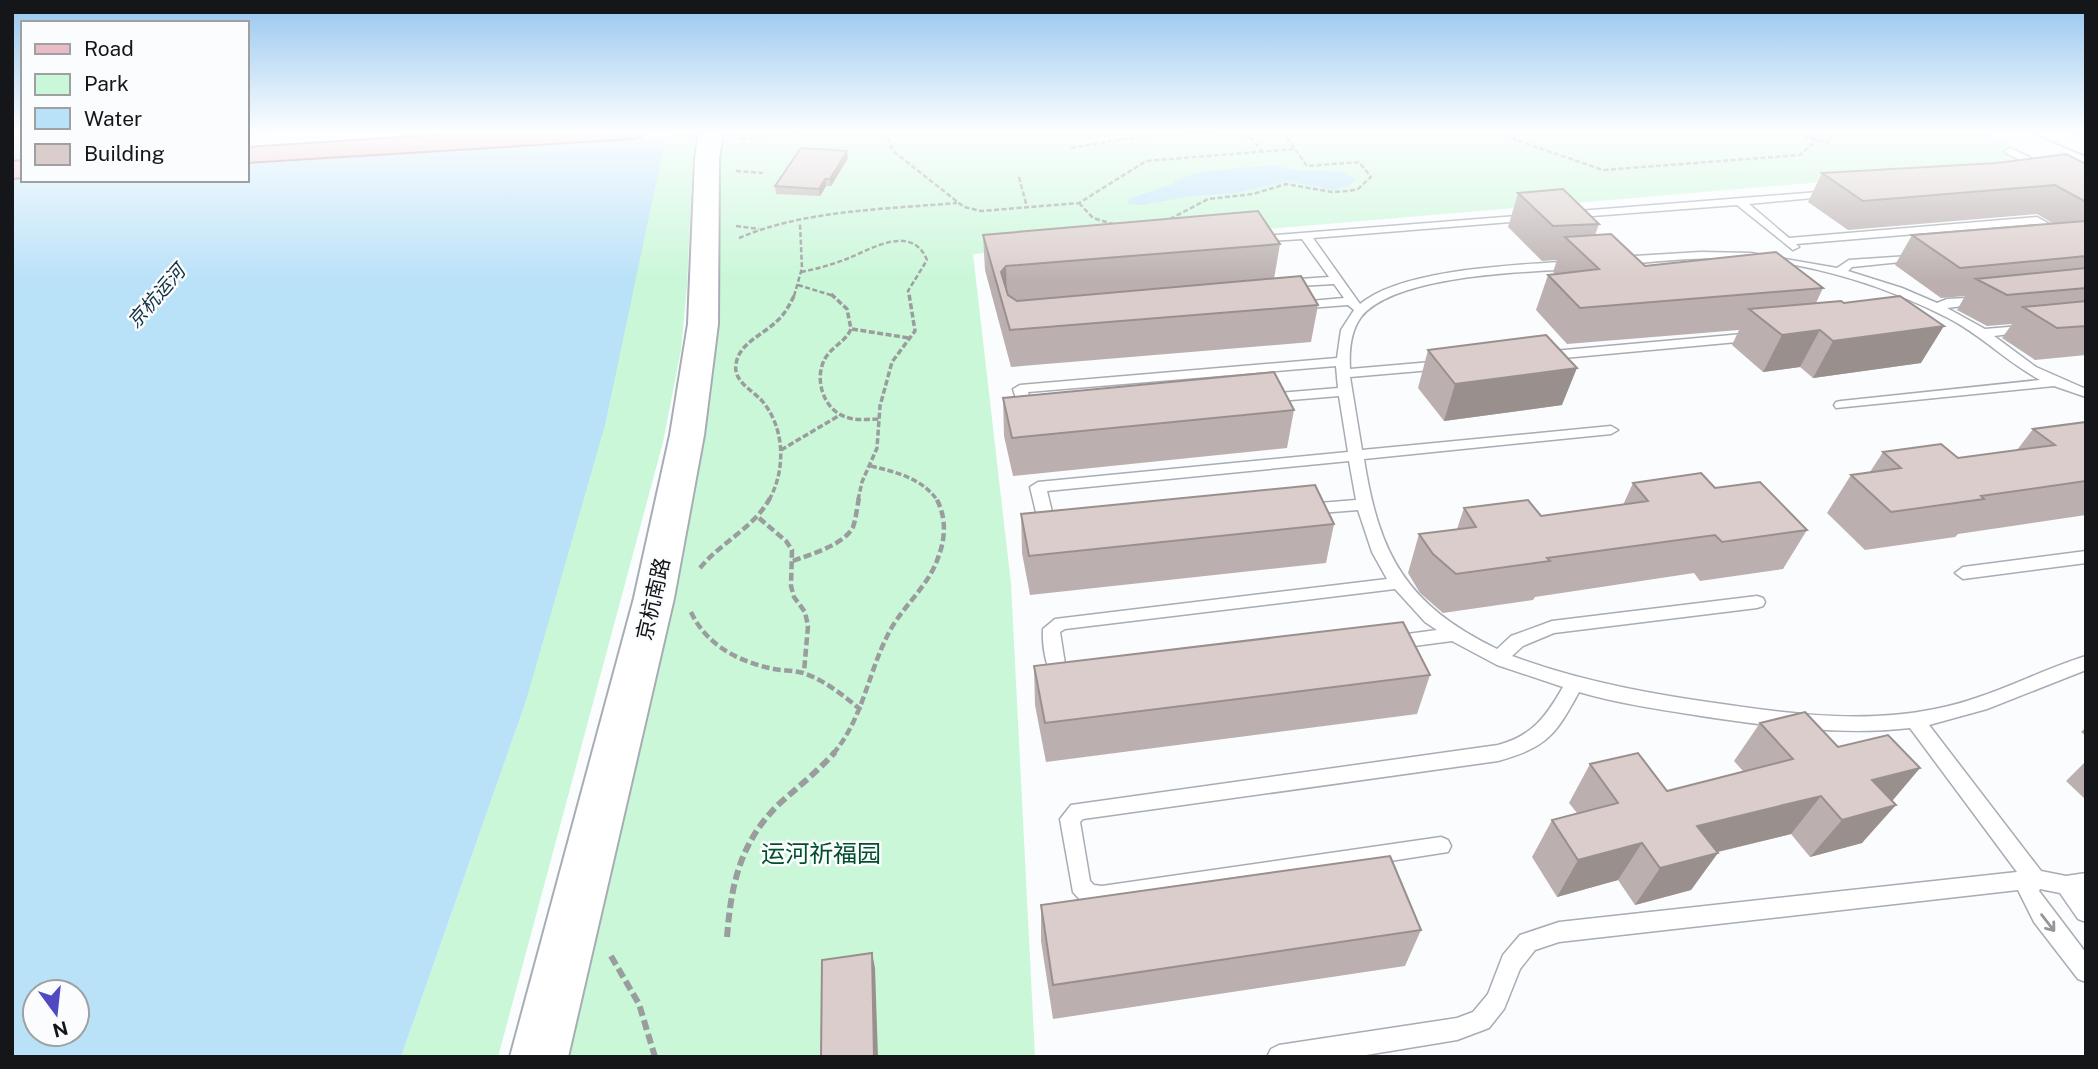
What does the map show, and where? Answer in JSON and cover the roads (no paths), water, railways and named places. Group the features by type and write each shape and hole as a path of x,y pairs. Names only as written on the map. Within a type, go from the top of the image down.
{"street":[{"name":"京杭南路","path":"539,1057 654,598 687,435 703,324 708,181"}],"lane":[{"path":"1238,240 1849,192"},
{"path":"1739,201 1788,241 1792,246 1795,262"},
{"path":"1788,241 2037,220 2077,244"},
{"path":"1305,235 1356,307"},
{"path":"2050,246 2063,245"},
{"path":"1283,307 1356,307 1390,293 1443,279 1496,271 1698,255 1751,256 1795,262 1842,274 1932,315 1951,316 1982,333 2032,371 2086,393"},
{"path":"1842,274 1843,267 1849,264 1940,256"},
{"path":"1268,285 1336,280"},
{"path":"1932,315 1947,303 1989,299"},
{"path":"1356,307 1342,354 1366,517 1384,560 1405,591 1456,634 1500,657 1574,684 1627,697 1766,718 1857,723 1915,720 1979,704 2086,663"},
{"path":"1982,333 2047,327"},
{"path":"1525,358 1775,335"},
{"path":"1044,420 1031,421 1020,389 1343,368 1455,364"},
{"path":"1841,405 2056,382"},
{"path":"1250,400 1346,391"},
{"path":"1063,533 1049,535 1038,487 1611,430"},
{"path":"1295,510 1364,504"},
{"path":"1963,573 2086,557"},
{"path":"1079,682 1068,680 1059,673 1051,638 1052,629 1061,622 1399,583"},
{"path":"1500,657 1528,634 1552,627 1757,602"},
{"path":"1375,645 1456,634"},
{"path":"1440,846 1102,896 1088,894 1080,885 1070,819 1078,811 1499,753 1523,747 1540,737 1552,723 1574,684"},
{"path":"1915,720 2035,879"},
{"path":"2035,879 2028,892 2042,915 2086,971"},
{"path":"1279,1057 1457,1029 1482,1020 1496,1000 1511,962 1528,942 1559,932 2035,879 2076,883 2086,912"}],"water":[{"name":"京杭运河","path":"12,181 656,181 605,425 525,704 401,1057 12,1057"},
{"path":"1177,181 1355,181 1334,190 1288,181 1236,193 1192,196 1140,205 1127,204 1131,198"}],"park label":[{"name":"运河祈福园","path":"821,853"}]}
